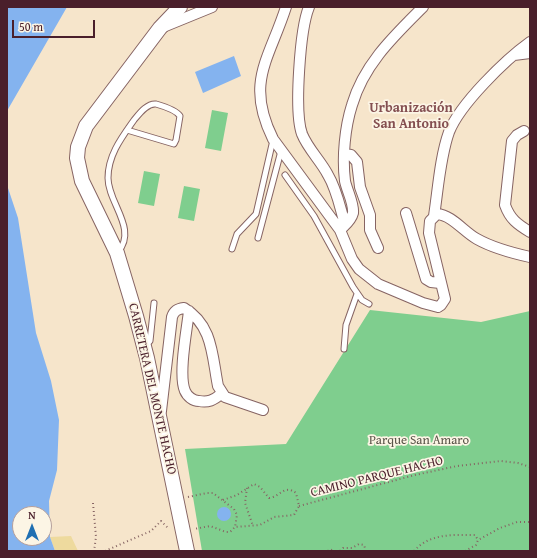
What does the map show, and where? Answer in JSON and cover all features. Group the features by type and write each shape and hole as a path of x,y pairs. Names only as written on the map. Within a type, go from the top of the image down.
{"main road":[{"name":"CARRETERA DEL MONTE HACHO","path":"180,7 160,28 86,126 78,147 78,169 82,181 117,253 144,347 187,551"}],"street":[{"path":"160,28 212,7"},
{"path":"286,7 263,66 260,80 261,109 265,123 281,151 325,208 342,227"},
{"path":"310,7 302,33 298,111 300,126 303,136 328,175 352,259 368,278 378,284 438,307 444,303 445,299 429,233 430,221 434,216 446,146 453,124 478,92 514,55 530,42"},
{"path":"342,227 351,218 353,209 346,183 345,154 348,118 362,80 381,50 423,7"},
{"path":"514,55 530,53"},
{"path":"524,130 512,141 505,205 508,214 515,222 530,232"},
{"path":"345,154 351,155 357,162 360,187 370,215 370,230 378,248"},
{"path":"406,213 426,279 431,282 440,283"},
{"path":"434,216 437,214 445,216 476,239 491,246 530,257"},
{"path":"160,419 172,317 178,308 184,308 196,316 207,331 221,394 225,397 263,410"},
{"path":"189,311 184,355 183,386 185,392 189,397 197,401 206,402 214,400 221,394"}],"lane":[{"path":"117,253 123,246 126,239 126,230 111,198 108,183 109,168 119,141 127,130 139,114 152,104 177,112 180,116 174,144 127,130"},
{"path":"232,249 237,234 256,214 273,139"},
{"path":"258,238 281,151"},
{"path":"285,175 314,216 357,294 369,304"},
{"path":"314,216 325,208"},
{"path":"344,349 346,325 357,294"},
{"path":"144,347 150,341 154,303"}],"path":[{"name":"CAMINO PARQUE HACHO","path":"253,526 274,517 294,515 299,506 458,466 501,461 518,463 530,468"},
{"path":"176,500 207,493 213,493 223,500 237,495 251,484 257,485 269,498 284,490 293,490 296,493 299,506"},
{"path":"235,527 253,526 245,503 248,487"},
{"path":"92,503 96,537 94,551"},
{"path":"465,551 476,545 478,540 508,524 530,522"},
{"path":"414,551 424,542 443,536 475,535 478,540"},
{"path":"340,551 343,548 352,548 362,544 365,546 366,551"},
{"path":"328,551 330,549 333,551"},
{"path":"307,551 312,551"},
{"path":"318,551 323,551"}],"green space":[{"path":"212,110 228,113 221,151 205,148"},
{"path":"144,171 160,174 154,206 138,203"},
{"path":"184,186 200,189 194,221 178,218"},
{"name":"Parque San Amaro","path":"370,310 481,322 530,311 530,551 202,551 185,449 286,444"}],"sand":[{"path":"71,536 78,551 55,551 52,537"}],"water":[{"path":"7,7 67,7 7,111"},
{"path":"234,56 241,76 203,93 195,72"},
{"path":"7,185 18,218 36,333 51,381 59,420 57,470 49,501 49,506 12,506 12,546 52,546 52,543 55,551 7,551"},
{"path":"221,507 227,507 231,511 231,517 227,521 221,521 217,517 217,511"}],"district":[{"name":"Urbanización San Antonio","path":"411,116"}]}
